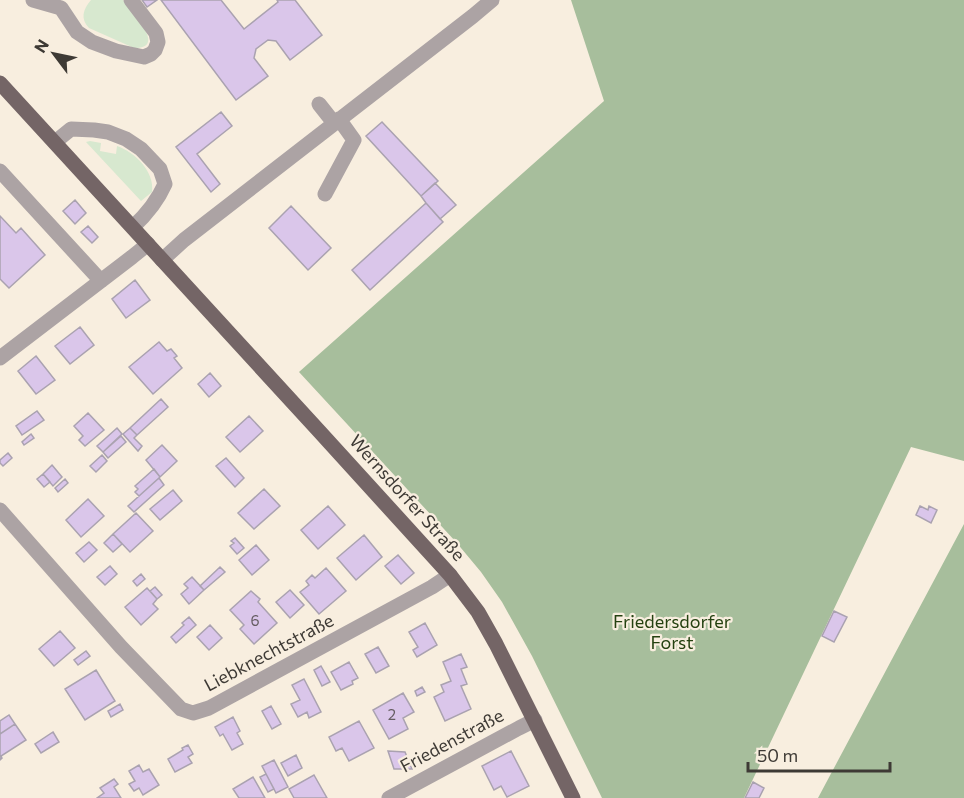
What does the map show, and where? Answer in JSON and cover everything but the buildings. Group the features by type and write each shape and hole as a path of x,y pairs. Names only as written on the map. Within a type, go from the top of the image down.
{"main road":[{"name":"Wernsdorfer Straße","path":"0,83 450,575 478,612 496,644 573,798"}],"street":[{"path":"33,0 66,4 77,32 92,42 116,51 144,57 155,50 158,42 156,33 130,0"},
{"path":"162,260 184,240 492,0"},
{"path":"319,104 354,140 326,194"},
{"path":"55,142 71,129 108,132 126,139 141,149 160,169 165,184 158,199 133,227"},
{"path":"0,171 101,281"},
{"path":"0,358 148,244"},
{"name":"Liebknechtstraße","path":"0,510 121,647 181,709 193,713 209,708 432,587 450,575"},
{"name":"Friedenstraße","path":"389,798 535,720"}],"green space":[{"path":"91,0 123,0 148,36 148,42 144,47 134,48 89,28 84,21 84,14"},
{"name":"Friedersdorfer Forst","path":"571,0 964,0 964,461 911,447 744,798 602,798 532,656 502,602 481,572 299,372 604,101"},
{"path":"86,142 101,143 100,151 116,154 117,146 137,158 147,170 152,192 141,201"},
{"path":"964,524 964,798 818,798"}]}
